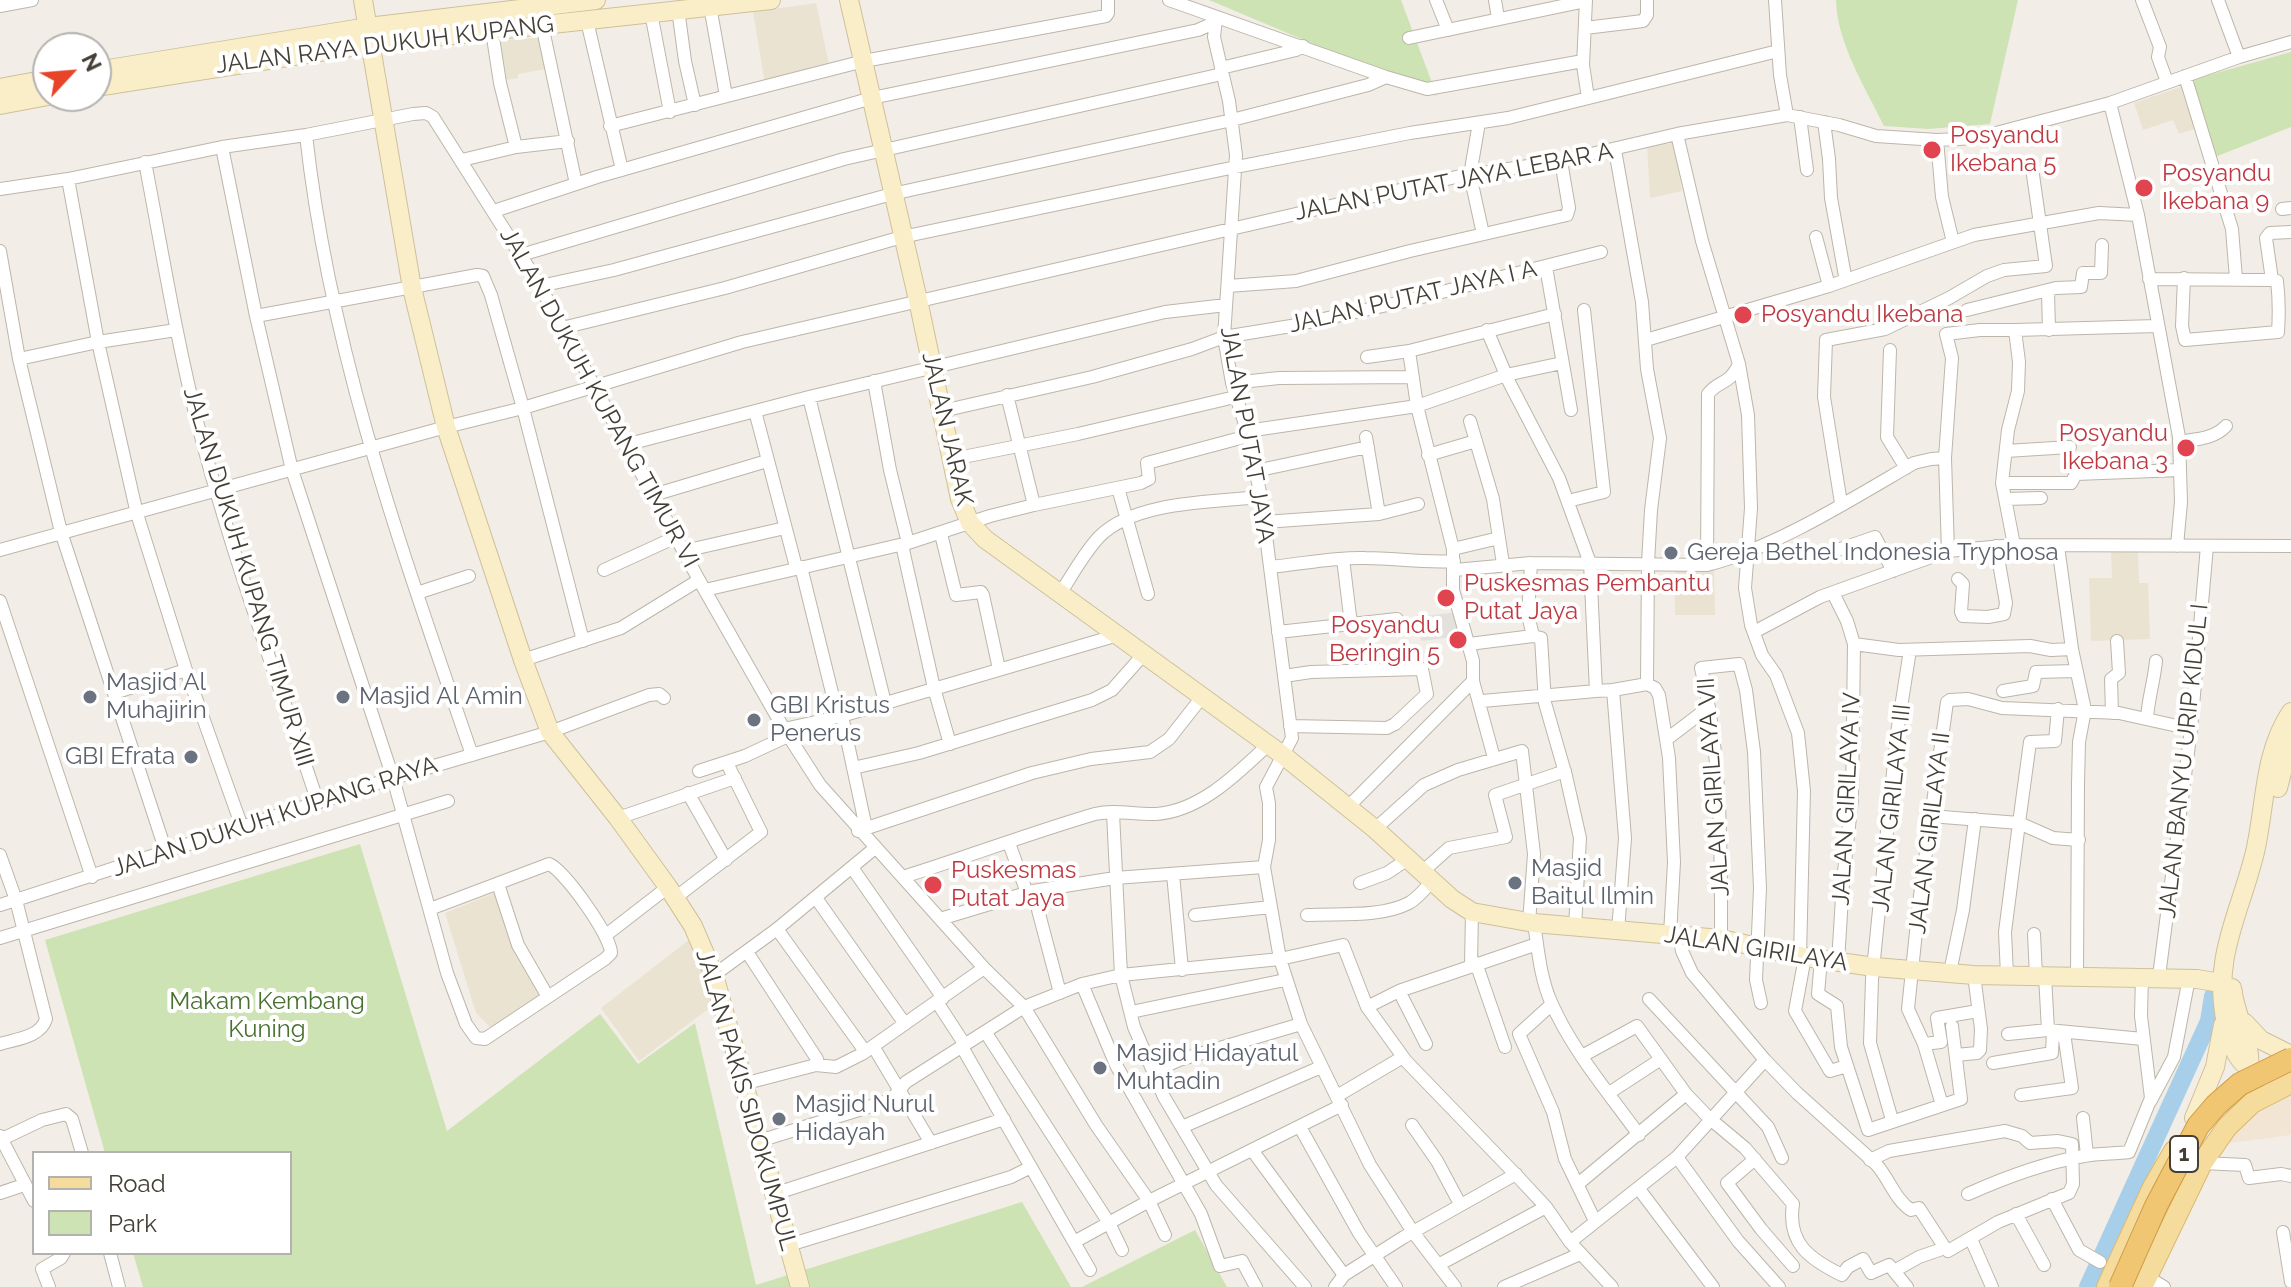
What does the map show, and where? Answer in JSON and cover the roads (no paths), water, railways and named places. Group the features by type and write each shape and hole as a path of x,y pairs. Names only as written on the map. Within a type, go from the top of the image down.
{"highway":[{"name":"1","path":"2139,1283 2166,1210 2218,1122 2289,1066"},
{"name":"1","path":"2120,1287 2156,1206 2198,1126 2240,1084 2289,1066"}],"main road":[{"path":"2107,1287 2153,1187 2194,1118 2223,1088 2250,1069 2289,1066"},
{"path":"2139,1283 2202,1163 2227,1127 2289,1066"},
{"path":"2153,1187 2162,1180 2171,1180 2183,1189 2183,1201"}],"street":[{"path":"0,6 32,0"},
{"name":"JALAN PAKIS SIDOKUMPUL","path":"363,0 412,288 446,427 523,660 550,732 618,818 687,916 714,975 800,1287"},
{"name":"JALAN RAYA DUKUH KUPANG","path":"112,69 369,35 596,0"},
{"name":"JALAN RAYA DUKUH KUPANG","path":"112,84 369,35 492,31 771,0"},
{"name":"JALAN JARAK","path":"849,0 960,499 970,523 985,539 1284,756"},
{"path":"610,126 864,61 1104,16 1108,13 1108,0"},
{"path":"1169,0 1216,20 1427,89 1583,61"},
{"path":"1436,0 1448,30"},
{"path":"1495,0 1498,18"},
{"path":"1409,38 1498,18 1525,6 1586,0 1583,61 1588,98"},
{"path":"1585,28 1643,21 1647,15 1647,0"},
{"path":"1775,0 1778,51 1807,170"},
{"path":"2142,0 2160,47 2158,57 2167,82"},
{"path":"2218,0 2239,57"},
{"path":"710,6 726,96"},
{"path":"678,9 695,105"},
{"path":"651,13 670,112"},
{"path":"494,211 622,170 872,98 1198,30 1216,20"},
{"name":"JALAN PUTAT JAYA","path":"1216,20 1214,37 1232,120 1236,168 1224,337 1235,397 1261,497 1292,738 1266,787 1269,840 1264,867 1280,959 1301,1024 1370,1165 1413,1232 1455,1287"},
{"path":"587,21 622,170"},
{"path":"542,25 576,184"},
{"path":"492,31 500,83 516,147"},
{"path":"1793,116 1876,136 1937,140 1985,136 2110,103 2291,42"},
{"path":"521,255 883,149 1221,71 1303,46"},
{"path":"562,328 725,288 902,237 1410,133 1479,123 1778,51"},
{"path":"2185,76 2232,229 2236,279"},
{"path":"540,286 614,270 892,194 1232,120 1368,85 1386,77"},
{"path":"0,88 32,82"},
{"path":"0,105 32,99"},
{"path":"2110,103 2138,215 2179,442 2181,502 2177,546"},
{"name":"JALAN DUKUH KUPANG TIMUR VI","path":"383,120 423,112 430,115 462,160 540,286 702,585 786,733 820,785 984,968 1024,1007 1096,1125 1149,1201 1165,1235"},
{"name":"JALAN PUTAT JAYA LEBAR A","path":"0,550 523,408 742,342 1470,175 1561,161 1677,134 1793,116"},
{"path":"0,189 383,120"},
{"path":"1824,122 1831,198 1847,278"},
{"path":"1479,123 1470,175 1483,234"},
{"path":"1677,134 1702,241 1739,364 1748,415 1751,508 1745,588 1762,655 1776,675 1798,733 1818,994 1837,1006 1841,1047 1867,1128 1873,1129 1961,1099 1952,1026"},
{"path":"306,135 331,301 370,449 472,755"},
{"path":"1937,140 1942,197 1953,242"},
{"path":"462,160 516,147 568,141"},
{"path":"222,147 256,316 292,470 393,778 447,973 466,1024 476,1038 482,1040 490,1037 609,956 612,949 606,935 563,875 552,865 542,866 430,909"},
{"path":"1615,150 1642,302 1647,369 1660,438 1648,563 1647,684"},
{"path":"1228,286 1296,281 1568,214 1561,161"},
{"name":"JALAN DUKUH KUPANG TIMUR XIII","path":"145,162 176,330 216,491 318,803"},
{"path":"1841,503 1824,397 1826,340 1885,329 2004,270 2045,267 2033,175"},
{"path":"68,179 98,342 137,514 186,670 242,827"},
{"path":"1646,340 1829,286 1974,235 2099,213 2138,215"},
{"path":"2272,280 2267,235 2291,232"},
{"path":"1816,237 1829,286"},
{"path":"1967,310 2048,291 2080,287 2083,273 2101,274 2102,245"},
{"path":"0,251 19,359 61,532 166,852"},
{"name":"JALAN PUTAT JAYA I A","path":"942,411 1129,366 1224,337 1291,326 1601,252"},
{"path":"1546,267 1571,410"},
{"path":"256,316 477,275 486,279 583,641"},
{"path":"2149,279 2184,278 2277,281 2278,332 2184,338 2184,278"},
{"path":"2048,291 2049,330"},
{"path":"625,445 874,381 1179,309 1226,305"},
{"path":"1568,501 1604,492 1584,310"},
{"path":"1367,357 1409,351 1555,314"},
{"path":"1948,551 1945,458 1952,358 1946,334 1980,330 2157,326"},
{"path":"19,359 176,330"},
{"path":"1487,330 1506,375 1549,456 1590,563 1596,691"},
{"path":"2014,545 2002,483 2008,430 2018,391 2019,362 2015,330"},
{"path":"1890,350 1887,437 1906,468"},
{"path":"1409,351 1417,406 1454,560 1453,590 1469,644 1473,681 1494,758"},
{"path":"523,660 621,628 702,585 905,544 1034,505 1146,482 1149,477 1147,463 1247,434 1417,406 1506,375 1562,363"},
{"path":"1707,565 1708,394 1733,378 1739,364"},
{"path":"1232,383 1279,378 1413,377"},
{"path":"874,381 934,688 950,744"},
{"path":"1007,395 1034,505"},
{"path":"809,397 885,703"},
{"path":"953,459 1235,397"},
{"path":"755,411 785,528 840,716 853,768 862,829 1032,773 1091,759 1150,752 1169,739 1202,697"},
{"path":"1470,421 1493,499 1503,564"},
{"path":"2179,442 2209,437 2220,433 2226,426"},
{"path":"1428,455 1476,441"},
{"path":"1255,471 1367,442 1379,514"},
{"path":"2006,451 2070,447"},
{"path":"1270,567 1367,558 1425,563 1454,560 1503,564 1707,565 1749,552 1906,468 1923,461 1945,458"},
{"path":"653,495 767,461"},
{"path":"2002,483 2071,483 2076,474 2180,470"},
{"path":"1118,488 1148,594"},
{"path":"1060,594 1093,544 1111,527 1127,518 1171,507 1261,497"},
{"path":"2005,499 2041,498"},
{"path":"1264,522 1379,514 1418,504"},
{"path":"684,551 785,528"},
{"path":"941,534 956,595 981,592 983,595 999,669"},
{"path":"604,570 676,537"},
{"path":"1823,555 1875,537 1893,571"},
{"path":"1454,560 1499,538"},
{"path":"1754,632 1805,604 1948,551 2014,545 2291,546"},
{"path":"1958,579 1963,584 1963,616 2004,614 2006,603 1996,546"},
{"path":"2058,546 2072,649 2085,710 2079,742 2077,976"},
{"name":"JALAN BANYU URIP KIDUL I","path":"2150,1102 2143,1039 2191,729 2207,546"},
{"path":"1343,559 1351,624"},
{"path":"1531,563 1528,615 1533,636"},
{"path":"417,593 469,576"},
{"name":"JALAN GIRILAYA IV","path":"1816,959 1843,881 1852,799 1854,644 1833,593"},
{"path":"0,601 92,877"},
{"path":"1278,632 1397,619"},
{"path":"699,771 727,763 786,733 1118,635"},
{"path":"1469,644 1533,636 1541,638 1544,693 1580,838 1575,927"},
{"path":"2112,713 2111,679 2119,673 2117,641"},
{"path":"1854,644 1910,650 2030,646 2051,650 2072,649"},
{"name":"JALAN GIRILAYA III","path":"1892,1120 1870,1043 1874,967 1897,733 1910,650"},
{"path":"853,768 950,744 1101,697 1117,686 1143,655"},
{"path":"2147,719 2156,661"},
{"name":"JALAN GIRILAYA VII","path":"1721,939 1723,868 1717,770 1701,668 1739,664 1746,690 1755,782 1760,888 1758,949"},
{"path":"1284,676 1311,672 1422,669 1428,690 1395,724 1387,728 1290,726"},
{"path":"114,693 186,670"},
{"path":"2003,691 2033,686 2036,672 2076,671"},
{"path":"1348,807 1473,681"},
{"path":"1482,701 1544,693 1613,690 1647,684 1655,688 1667,739 1675,935 1692,973 1765,1060 1885,1174 1903,1206 1911,1210 1919,1208 1948,1251 1992,1225 2072,1190 2080,1156 2083,1118"},
{"path":"1613,690 1625,838 1618,931"},
{"name":"JALAN DUKUH KUPANG RAYA","path":"0,905 393,778 550,732 649,695 659,694 664,698"},
{"name":"JALAN GIRILAYA II","path":"1942,1105 1924,1044 1908,1009 1930,816 1947,702 1968,699 2002,708 2058,709"},
{"path":"1667,739 1709,707"},
{"path":"2007,975 2005,932 2030,742 2055,741 2058,709 2112,713 2191,729"},
{"path":"2240,1113 2250,1069 2248,1040 2227,1001 2222,963 2256,849 2274,744 2291,712"},
{"path":"903,877 1099,813 1156,814 1177,811 1198,801 1237,774 1269,744"},
{"path":"2194,1118 2215,1067 2232,970 2261,875 2289,748"},
{"path":"1375,829 1424,785 1494,758 1522,751 1534,854 1532,923 1541,968 1552,1004 1582,1056 1639,1135"},
{"name":"JALAN GIRILAYA","path":"1284,756 1375,829 1452,899 1472,912 1532,923 1721,939 1758,949 1874,967 1974,975 2193,979"},
{"path":"606,935 726,860 758,836 762,830 727,763"},
{"path":"1307,915 1396,907 1411,902 1449,848 1506,837 1495,795 1565,771"},
{"path":"618,818 735,778"},
{"path":"688,793 726,860"},
{"name":"JALAN DUKUH KUPANG RAYA","path":"0,938 448,801"},
{"path":"1113,813 1121,975 1131,1012 1154,1071 1216,1185 1305,1287"},
{"path":"1930,816 2019,823 2053,838 2079,840"},
{"path":"1950,972 1963,910 1975,819"},
{"path":"1009,843 1030,892 1060,993"},
{"path":"714,975 777,929 875,848"},
{"path":"0,855 16,900 43,1001 45,1024 34,1034 0,1044"},
{"path":"1360,883 1387,873 1408,859"},
{"path":"940,919 1030,892 1115,878 1264,867"},
{"path":"853,869 940,1000 1090,1270"},
{"path":"1173,874 1182,970"},
{"path":"498,884 518,945 548,997"},
{"path":"816,898 905,1024"},
{"path":"1195,915 1271,907"},
{"path":"1472,912 1474,964 1505,1047"},
{"path":"777,929 899,1089 931,1143"},
{"path":"1993,1063 2053,1053 2053,1031 2034,934"},
{"path":"1367,1007 1399,991 1537,944"},
{"path":"759,1141 891,1100 899,1089 1024,1007 1082,984 1121,975 1280,959 1343,946 1367,1007 1403,1057 1546,1207 1570,1242 1612,1287"},
{"path":"1758,949 1756,980 1761,1003"},
{"path":"747,952 817,1059 816,1065"},
{"path":"1816,959 1795,1011 1830,1071 1847,1066"},
{"path":"2193,979 2210,973 2222,963"},
{"path":"743,1084 816,1065 836,1067 905,1024 984,968"},
{"path":"1956,1055 1979,1052 1981,1029 1974,975"},
{"path":"2193,979 2227,1001 2289,1066 2262,1077 2250,1069"},
{"path":"1968,1194 2013,1174 2080,1156 2129,1152 2150,1102 2174,1057 2193,979"},
{"path":"1131,1012 1285,980"},
{"path":"1082,984 1116,1065 1201,1214 1220,1266 1242,1261 1256,1287"},
{"path":"1399,991 1426,1044"},
{"path":"1649,999 1769,1130 1782,1158"},
{"path":"1552,1004 1519,1034 1553,1112 1565,1159 1595,1221"},
{"path":"1924,1044 1941,1042 1937,1018 1978,1011"},
{"path":"1154,1071 1179,1060 1301,1024"},
{"path":"1582,1056 1637,1026 1686,1094 1755,1159 1793,1204 1792,1227 1795,1238 1806,1253 1842,1275 1848,1267 1863,1259 1871,1273 1889,1265 1907,1287"},
{"path":"2021,1095 2072,1088 2065,1040 2053,1031"},
{"path":"2008,1034 2053,1031 2143,1039"},
{"path":"986,1033 1109,1223 1122,1250"},
{"path":"1074,1242 1149,1201 1300,1127 1403,1057"},
{"path":"1609,1093 1661,1059"},
{"path":"1570,1242 1677,1157 1709,1118 1765,1060"},
{"path":"1182,1127 1321,1067"},
{"path":"1578,1184 1686,1094"},
{"path":"32,1198 1,1137 66,1114 72,1119 81,1151"},
{"path":"774,1194 1004,1119"},
{"path":"1412,1125 1437,1161 1460,1204"},
{"path":"1300,1127 1359,1233 1396,1287"},
{"path":"1870,1160 1889,1151 2005,1131 2022,1136 2030,1143 2071,1142 2080,1156"},
{"path":"1252,1150 1344,1275"},
{"path":"1677,1157 1738,1241 1777,1285 1806,1253"},
{"path":"1755,1159 1727,1183 1793,1266"},
{"path":"2202,1163 2245,1165 2249,1178 2281,1174 2291,1176"},
{"path":"789,1245 1011,1177 1031,1167"},
{"path":"1335,1287 1344,1275 1374,1256 1516,1174"},
{"path":"0,1193 24,1185"},
{"path":"1639,1189 1713,1287"},
{"path":"2052,1199 2079,1250 2094,1259"},
{"path":"1438,1265 1546,1207"},
{"path":"2016,1214 2044,1265"},
{"path":"2283,1232 2291,1282"},
{"path":"1971,1239 1992,1287"},
{"path":"1894,1271 1919,1257 1945,1248"},
{"path":"1504,1287 1580,1254"},
{"path":"49,1287 42,1269 63,1255"},
{"path":"111,1255 119,1287"},
{"path":"2139,1283 2164,1287"}],"waterway":[{"path":"2088,1287 2209,1021 2213,996"}],"place":[{"name":"Posyandu Ikebana 5","path":"1932,150"},
{"name":"Posyandu Ikebana 9","path":"2144,188"},
{"name":"Posyandu Ikebana","path":"1743,315"},
{"name":"Posyandu Ikebana 3","path":"2186,448"},
{"name":"Gereja Bethel Indonesia Tryphosa","path":"1671,553"},
{"name":"Puskesmas Pembantu Putat Jaya","path":"1446,598"},
{"name":"Posyandu Beringin 5","path":"1458,640"},
{"name":"Masjid Al Muhajirin","path":"90,697"},
{"name":"Masjid Al Amin","path":"343,697"},
{"name":"GBI Kristus Penerus","path":"754,720"},
{"name":"GBI Efrata","path":"191,757"},
{"name":"Masjid Baitul Ilmin","path":"1515,883"},
{"name":"Puskesmas Putat Jaya","path":"933,885"},
{"name":"Masjid Hidayatul Muhtadin","path":"1100,1068"},
{"name":"Masjid Nurul Hidayah","path":"779,1119"}],"park label":[{"name":"Makam Kembang Kuning","path":"267,1016"}]}
